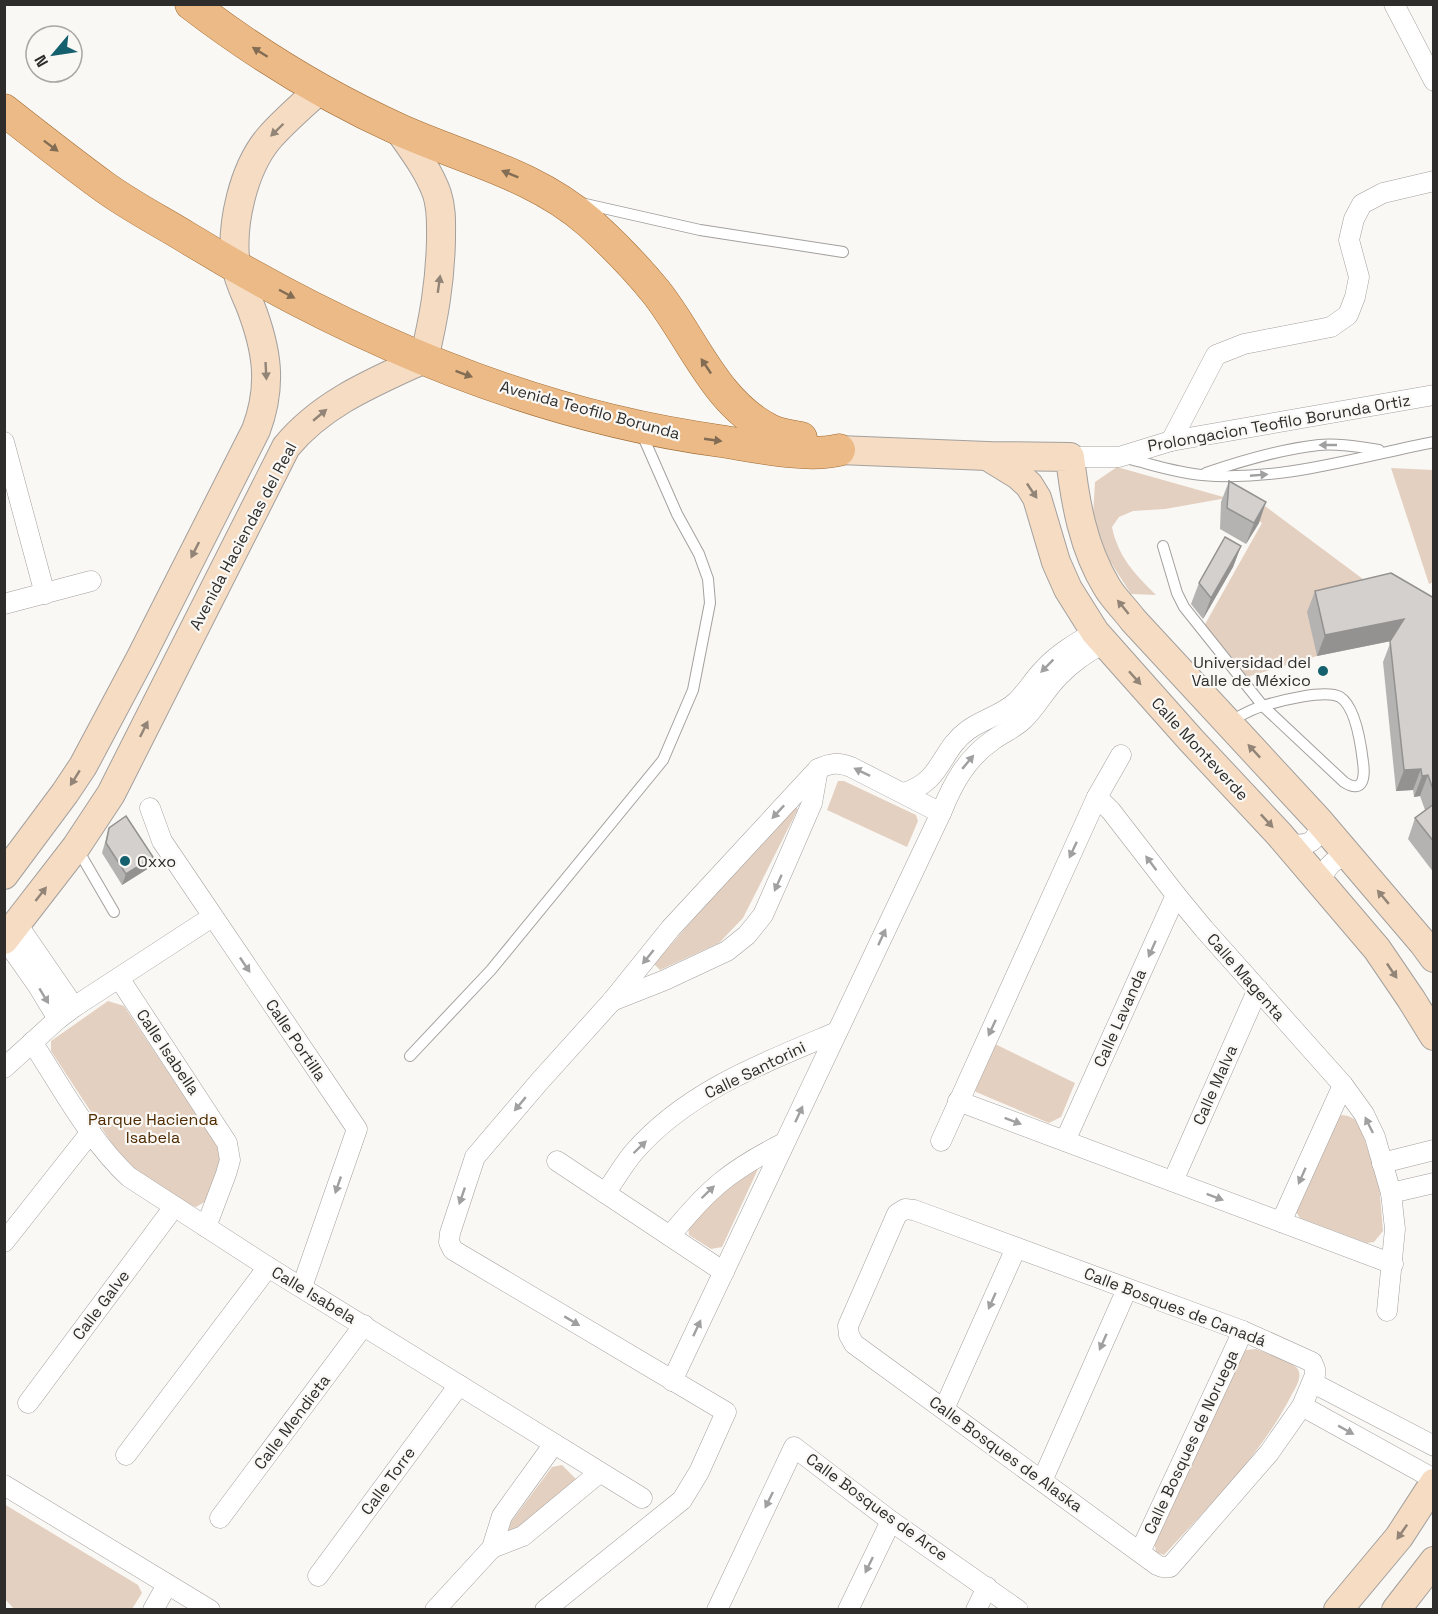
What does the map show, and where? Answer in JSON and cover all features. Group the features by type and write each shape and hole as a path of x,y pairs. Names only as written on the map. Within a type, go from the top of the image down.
{"main road":[{"path":"191,4 221,27 320,89 399,130 528,182 554,196 590,223 656,292 713,377 733,402 770,430 783,435 825,442 838,450"},
{"path":"4,875 77,775 141,657 256,430 262,412 268,375 261,335 236,267 236,223 245,179 269,138 320,89"},
{"name":"Avenida Teofilo Borunda","path":"4,110 105,187 236,267 328,315 424,359 518,394 675,435 769,448 824,452 838,450"},
{"path":"399,130 429,176 437,194 441,214 440,278 424,359"},
{"name":"Avenida Haciendas del Real","path":"9,934 76,847 111,794 286,447 333,404 363,386 424,359"},
{"name":"Prolongacion Teofilo Borunda Ortiz","path":"838,450 1070,457"},
{"name":"Calle Monteverde","path":"987,456 1018,475 1029,485 1037,498 1056,562 1068,589 1099,638 1288,844 1377,949 1434,1036"},
{"path":"1070,457 1074,492 1082,527 1092,558 1108,588 1133,620 1319,821 1434,958"},
{"path":"141,657 172,673"},
{"path":"1338,1610 1399,1537 1434,1481"},
{"path":"1396,1610 1434,1561"}],"street":[{"path":"1394,4 1434,81"},
{"path":"1171,441 1216,355 1244,344 1331,327 1348,315 1359,277 1349,240 1354,219 1362,204 1383,193 1434,181"},
{"name":"Prolongacion Teofilo Borunda Ortiz","path":"1070,457 1119,456 1171,441 1434,395"},
{"path":"4,442 10,483 45,594"},
{"path":"4,604 92,581"},
{"path":"903,793 918,788 929,780 939,769 954,744 968,730 1016,702 1043,669 1060,654 1099,638"},
{"path":"672,1381 952,786 962,769 975,754 996,738 1015,728 1046,694 1057,677 1099,638"},
{"path":"941,1141 1097,797 1120,755"},
{"path":"545,1610 682,1500 691,1487 726,1412 453,1250 449,1242 450,1233 475,1157 567,1050 612,1002 670,929 818,769 839,763 851,766 940,813"},
{"path":"612,1002 727,951 747,934 763,915 782,873 812,803 818,769"},
{"name":"Calle Magenta","path":"1097,797 1111,810 1176,895 1343,1084 1364,1114 1375,1137 1391,1193 1395,1229 1387,1311"},
{"name":"Calle Portilla","path":"150,808 162,841 357,1129 302,1287"},
{"path":"1288,844 1298,845 1312,842 1319,832 1319,821"},
{"path":"1322,884 1327,868 1339,858 1347,855"},
{"name":"Calle Lavanda","path":"1065,1141 1176,895"},
{"path":"4,1068 74,1007 212,917"},
{"path":"9,934 74,1007"},
{"path":"33,962 58,1019"},
{"name":"Calle Isabella","path":"118,978 227,1143 230,1160 206,1227"},
{"name":"Calle Malva","path":"1173,1181 1258,990"},
{"name":"Calle Santorini","path":"605,1193 634,1152 679,1111 717,1084 837,1032"},
{"name":"Calle Isabela","path":"32,1042 91,1132 129,1177 268,1267 642,1498"},
{"path":"1281,1222 1343,1084"},
{"path":"958,1101 1393,1264"},
{"path":"4,1242 91,1132"},
{"path":"670,1236 696,1203 719,1182 748,1161 784,1143"},
{"path":"1382,1163 1434,1150"},
{"path":"556,1161 724,1272"},
{"path":"1391,1193 1434,1183"},
{"name":"Calle Galve","path":"28,1402 174,1207"},
{"name":"Calle Bosques de Canadá","path":"849,1335 848,1326 897,1214 905,1209 914,1210 1243,1331 1312,1362 1315,1369 1313,1383"},
{"path":"944,1409 1016,1248"},
{"path":"126,1455 268,1267"},
{"path":"1042,1481 1127,1289"},
{"name":"Calle Mendieta","path":"220,1518 364,1325"},
{"name":"Calle Bosques de Noruega","path":"1140,1552 1243,1331"},
{"name":"Calle Bosques de Alaska","path":"849,1335 854,1344 1157,1565 1166,1568 1174,1563 1269,1453 1302,1406"},
{"path":"1434,1446 1313,1383 1302,1406 1434,1481"},
{"name":"Calle Torre","path":"318,1576 459,1385"},
{"path":"435,1610 492,1548 502,1516 554,1444"},
{"name":"Calle Bosques de Arce","path":"717,1610 794,1447 891,1521 1018,1610"},
{"path":"492,1548 523,1536 599,1473"},
{"path":"4,1485 210,1610"},
{"path":"848,1610 891,1521"},
{"path":"153,1610 167,1585"},
{"path":"976,1610 987,1587"}],"lane":[{"path":"554,196 700,230 843,252"},
{"path":"410,1056 491,970 663,760 693,690 710,603 708,579 699,554 677,514 638,426"},
{"path":"1119,456 1200,475 1256,476 1289,472 1434,442"},
{"path":"1200,475 1237,462 1319,445 1343,445 1386,451"},
{"path":"1163,546 1177,593 1184,607 1263,706 1351,787 1362,782 1365,775 1361,740 1351,710 1341,698 1329,694 1263,706 1228,723"},
{"path":"76,847 114,912"}],"green space":[{"path":"1117,467 1227,498 1165,509 1133,511 1119,517 1112,527 1118,547 1134,572 1156,595 1131,594 1108,558 1093,516 1095,482"},
{"path":"1391,468 1433,470 1433,582 1429,584"},
{"path":"1265,506 1383,594 1317,656 1247,677 1204,626 1262,523 1256,519"},
{"path":"838,781 844,781 916,815 918,821 907,847 827,810"},
{"path":"793,805 798,809 743,918 719,943 660,970 654,964"},
{"name":"Parque Hacienda Isabela","path":"108,1001 124,1006 220,1150 220,1162 208,1200 196,1207 178,1201 124,1162 51,1051 51,1041"},
{"path":"991,1042 1075,1083 1061,1117 1049,1123 976,1092 972,1084"},
{"path":"1342,1115 1356,1120 1379,1184 1383,1231 1374,1242 1367,1243 1300,1218 1296,1212 1335,1119"},
{"path":"751,1166 758,1169 722,1247 711,1249 689,1235 688,1226"},
{"path":"1256,1349 1287,1361 1297,1368 1299,1379 1297,1385 1264,1441 1232,1480 1164,1555 1156,1552 1154,1541 1241,1356 1246,1350"},
{"path":"562,1465 576,1479 572,1488 515,1535 509,1534 508,1526 552,1467"},
{"path":"4,1504 138,1585 142,1593 132,1609 14,1609 5,1599"}],"building":[{"path":"1229,481 1266,502 1254,523 1227,508"},
{"path":"1225,537 1241,546 1211,598 1199,583"},
{"path":"1391,573 1434,598 1434,792 1428,775 1422,776 1421,769 1404,770 1390,641 1404,619 1325,635 1315,591"},
{"path":"1434,804 1434,842 1415,818"},
{"name":"Oxxo","path":"126,816 153,857 126,874 106,843 109,828"}],"place":[{"name":"Universidad del Valle de México","path":"1323,671"},
{"name":"Oxxo","path":"125,861"}]}
